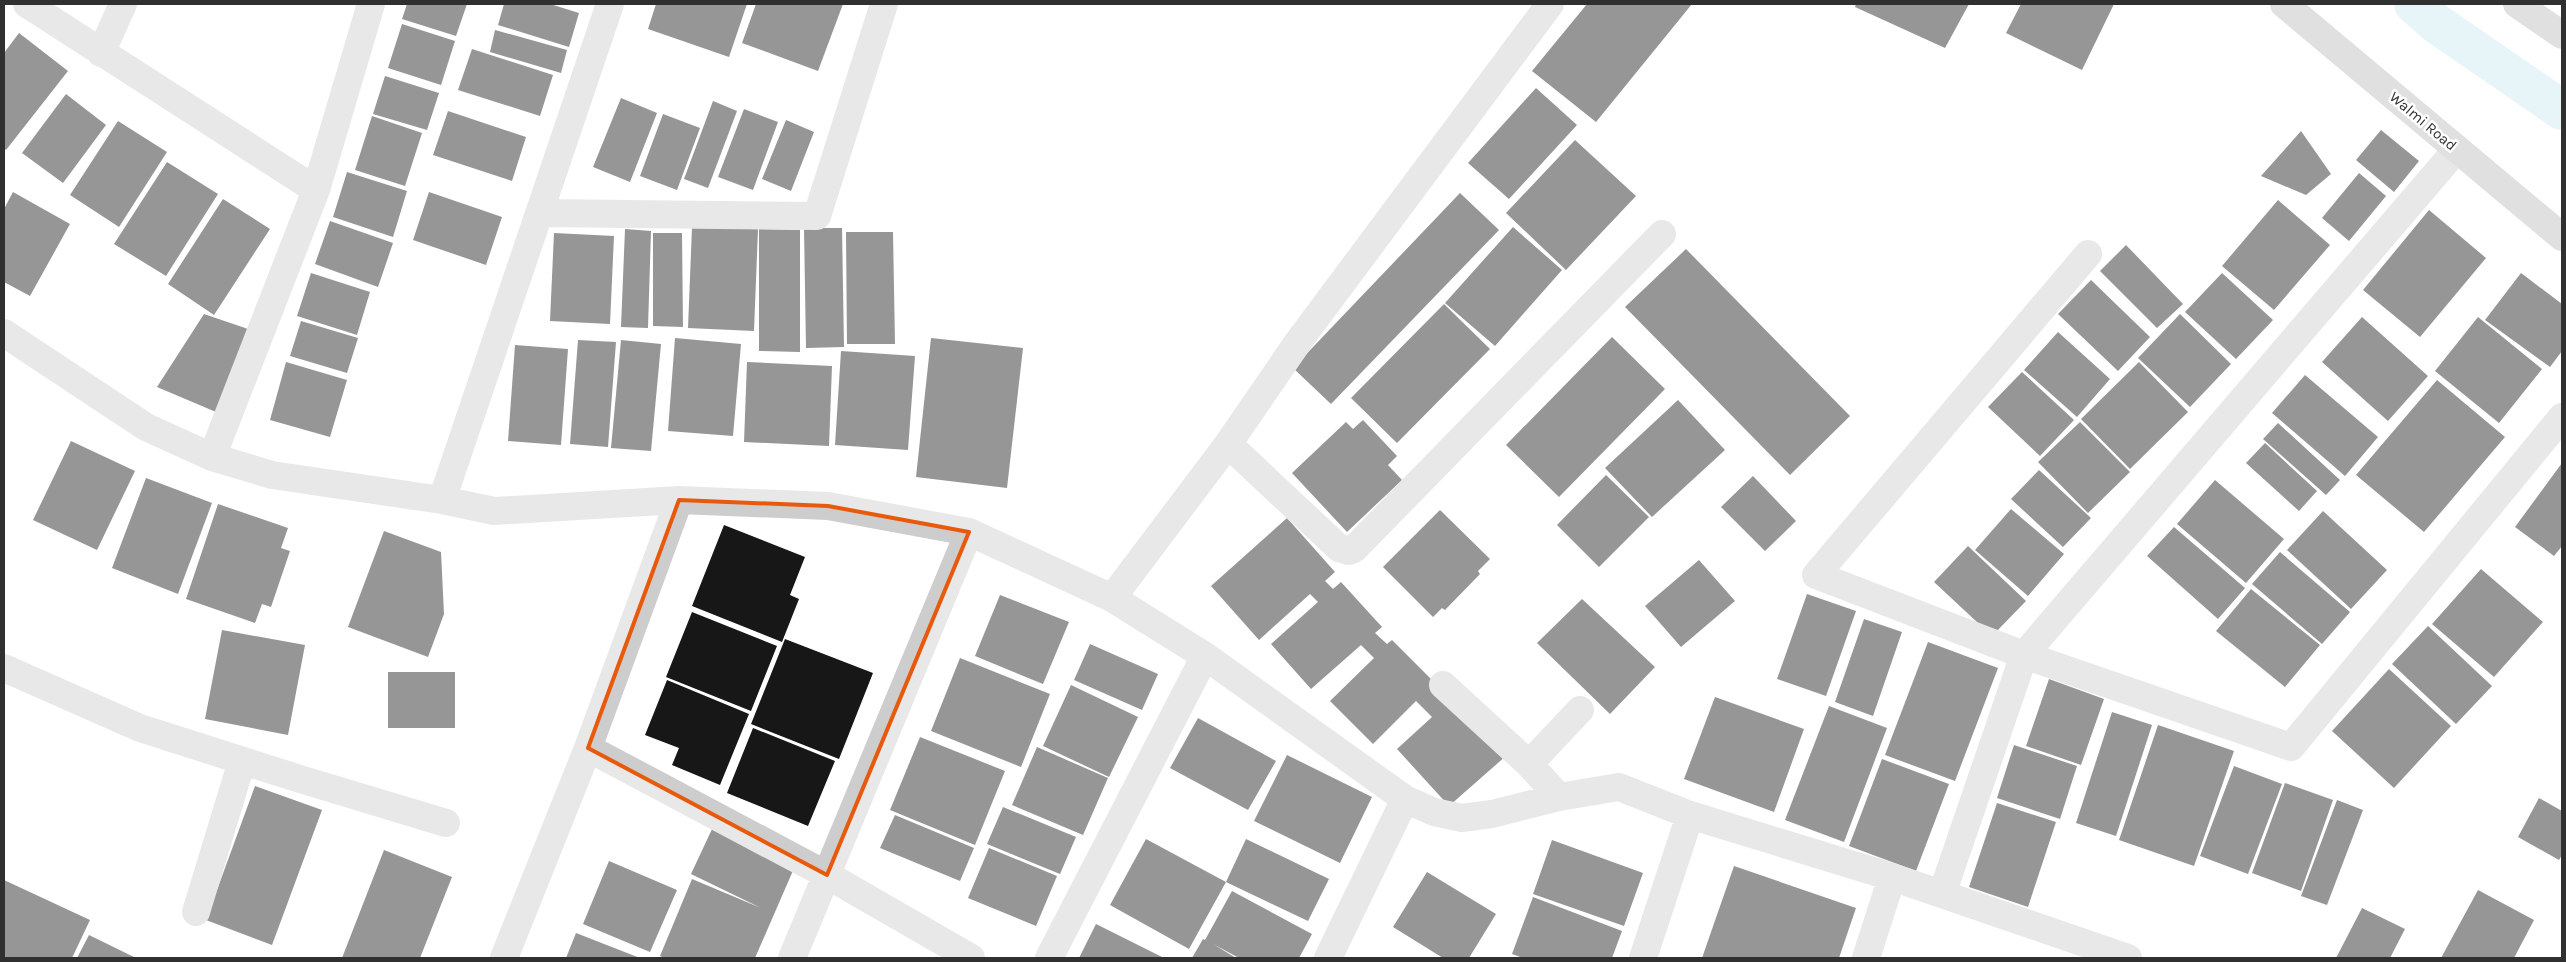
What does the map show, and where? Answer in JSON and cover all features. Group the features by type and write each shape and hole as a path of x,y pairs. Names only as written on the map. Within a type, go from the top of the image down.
{"street":[{"path":"27,4 316,190"},
{"path":"101,53 123,4"},
{"path":"212,457 316,190 371,4"},
{"path":"442,500 610,4"},
{"path":"539,213 817,216 884,4"},
{"path":"1112,598 1228,444 1298,342 1550,4"},
{"name":"Walmi Road","path":"2284,4 2562,236"},
{"path":"2517,4 2562,35"},
{"path":"1942,894 2024,655 2457,149"},
{"path":"1228,444 1339,548 1349,551 1354,549 1662,234"},
{"path":"2088,254 1816,575 2024,655 2291,747 2562,417"},
{"path":"4,333 146,427 212,457 272,475 442,500 494,510 679,500 828,506 969,532 1112,598 1205,656 1405,799 1434,812 1462,818 1492,814 1559,797 1618,787 1690,815 1892,877 2128,958"},
{"path":"504,958 588,748 679,500"},
{"path":"792,958 969,532"},
{"path":"1049,958 1205,656"},
{"path":"4,668 140,728 242,761 446,822"},
{"path":"1443,685 1529,764 1559,797"},
{"path":"1529,764 1580,710"},
{"path":"588,748 827,875 971,958"},
{"path":"196,912 242,761"},
{"path":"1328,958 1405,799"},
{"path":"1643,958 1690,815"},
{"path":"1866,958 1892,877"}],"highlighted area":[{"path":"679,500 828,506 969,532 827,875 588,748"}],"building":[{"path":"407,4 467,4 456,36 402,19"},
{"path":"504,4 550,4 579,13 569,47 498,25"},
{"path":"656,4 747,4 729,57 648,29"},
{"path":"756,4 843,4 818,71 742,43"},
{"path":"1587,4 1692,4 1596,122 1532,71"},
{"path":"1856,4 1969,4 1945,48 1855,7"},
{"path":"2021,4 2114,4 2082,70 2006,33"},
{"path":"402,24 455,41 441,85 388,68"},
{"path":"495,30 567,50 561,73 490,52"},
{"path":"19,33 68,71 6,150 4,148 4,53"},
{"path":"472,49 553,75 540,116 458,90"},
{"path":"385,76 439,93 427,130 373,114"},
{"path":"1536,88 1577,125 1509,199 1468,163"},
{"path":"66,94 106,125 63,183 22,153"},
{"path":"621,98 657,113 630,182 593,167"},
{"path":"713,101 737,111 708,188 684,179"},
{"path":"744,109 778,122 753,190 718,177"},
{"path":"448,111 526,137 512,181 433,155"},
{"path":"663,114 700,128 677,190 640,176"},
{"path":"372,116 422,133 405,186 355,170"},
{"path":"786,120 814,132 791,191 762,179"},
{"path":"118,121 167,152 119,227 70,195"},
{"path":"2381,130 2419,161 2394,192 2356,160"},
{"path":"2301,131 2331,174 2306,195 2261,176"},
{"path":"1575,140 1636,196 1566,270 1506,213"},
{"path":"167,162 218,194 166,276 114,244"},
{"path":"347,172 407,191 393,237 333,217"},
{"path":"2359,173 2386,196 2349,241 2322,218"},
{"path":"13,192 70,224 30,296 4,282 4,209"},
{"path":"429,192 502,217 486,265 413,240"},
{"path":"1460,193 1499,230 1331,404 1293,368"},
{"path":"223,199 270,229 214,315 168,284"},
{"path":"2278,200 2330,245 2274,310 2222,266"},
{"path":"2429,210 2486,258 2420,337 2363,290"},
{"path":"330,221 393,243 378,287 315,264"},
{"path":"692,227 758,229 754,331 688,328"},
{"path":"1513,227 1562,270 1495,346 1445,303"},
{"path":"804,228 842,228 844,347 806,348"},
{"path":"625,229 651,231 648,328 621,327"},
{"path":"759,229 800,230 800,352 759,351"},
{"path":"846,232 893,232 895,344 847,344"},
{"path":"554,233 614,236 610,324 550,321"},
{"path":"653,233 682,233 683,327 653,326"},
{"path":"2126,245 2183,304 2157,328 2100,271"},
{"path":"1686,249 1850,416 1790,475 1625,307"},
{"path":"311,273 370,292 357,335 297,316"},
{"path":"2222,273 2273,320 2236,359 2185,312"},
{"path":"2521,273 2562,304 2562,351 2550,367 2485,320"},
{"path":"2091,280 2150,337 2118,371 2058,314"},
{"path":"1444,304 1490,349 1397,443 1351,398"},
{"path":"204,314 251,330 216,412 157,387"},
{"path":"2180,314 2231,364 2190,407 2138,358"},
{"path":"2362,317 2428,376 2388,421 2322,362"},
{"path":"2478,317 2542,369 2499,423 2435,371"},
{"path":"301,321 358,338 347,373 290,356"},
{"path":"2058,332 2110,379 2077,417 2024,370"},
{"path":"1612,337 1665,389 1559,497 1506,445"},
{"path":"675,338 741,344 733,436 668,431"},
{"path":"931,338 1023,348 1007,488 916,477"},
{"path":"578,340 616,342 608,447 570,444"},
{"path":"621,340 661,344 651,451 611,448"},
{"path":"515,345 568,349 561,445 508,441"},
{"path":"841,351 915,356 908,450 835,445"},
{"path":"286,362 347,380 330,437 270,420"},
{"path":"747,362 832,366 829,446 744,442"},
{"path":"2139,362 2188,412 2130,469 2081,419"},
{"path":"2022,372 2074,420 2040,456 1988,407"},
{"path":"2305,375 2378,437 2345,476 2272,413"},
{"path":"2437,380 2505,437 2424,532 2356,475"},
{"path":"1678,400 1725,450 1652,517 1605,468"},
{"path":"1363,420 1397,456 1388,465 1402,480 1347,532 1292,473 1346,422 1353,429"},
{"path":"2080,422 2130,472 2088,513 2038,462"},
{"path":"2278,423 2340,480 2326,495 2263,439"},
{"path":"71,441 135,471 97,550 33,520"},
{"path":"2265,443 2317,491 2299,511 2246,463"},
{"path":"2562,463 2562,546 2554,556 2515,527"},
{"path":"2039,470 2091,518 2063,547 2011,499"},
{"path":"1606,475 1649,517 1599,567 1557,525"},
{"path":"1753,476 1796,521 1765,551 1721,507"},
{"path":"146,478 212,503 178,594 112,568"},
{"path":"2215,480 2284,539 2246,583 2177,524"},
{"path":"218,504 288,528 281,548 290,551 271,607 262,604 255,623 186,599"},
{"path":"2011,509 2064,554 2028,596 1975,550"},
{"path":"1440,510 1490,559 1478,571 1480,574 1445,610 1442,608 1433,617 1383,567"},
{"path":"2323,511 2387,570 2351,609 2287,550"},
{"path":"1287,518 1335,572 1325,581 1333,589 1341,582 1382,627 1375,633 1387,644 1392,640 1435,683 1430,688 1507,755 1449,806 1397,749 1432,717 1416,701 1373,744 1330,701 1374,658 1361,645 1311,689 1271,644 1318,602 1310,594 1259,640 1211,586"},
{"path":"724,525 805,557 790,595 799,599 782,642 692,606"},
{"path":"2174,527 2245,588 2218,619 2147,556"},
{"path":"384,531 441,552 444,614 428,657 348,627"},
{"path":"1968,546 2026,601 1992,636 1934,582"},
{"path":"2280,552 2350,612 2322,644 2252,584"},
{"path":"1699,560 1735,601 1681,647 1645,606"},
{"path":"2481,569 2543,622 2494,677 2432,624"},
{"path":"2251,589 2320,645 2285,687 2216,631"},
{"path":"1807,594 1856,611 1826,696 1777,679"},
{"path":"1000,595 1069,622 1043,684 975,656"},
{"path":"1582,599 1655,667 1610,714 1537,643"},
{"path":"692,612 777,646 751,711 666,677"},
{"path":"1864,619 1902,632 1873,716 1835,702"},
{"path":"2428,626 2492,686 2456,724 2392,664"},
{"path":"222,630 305,645 288,735 205,719"},
{"path":"785,639 873,673 839,759 751,724"},
{"path":"1928,642 1998,668 1955,781 1885,755"},
{"path":"1090,644 1158,674 1142,710 1074,680"},
{"path":"960,658 1050,694 1021,767 931,731"},
{"path":"2389,669 2451,726 2394,788 2332,731"},
{"path":"388,672 455,672 455,728 388,728"},
{"path":"2049,679 2104,699 2081,765 2026,746"},
{"path":"667,680 749,714 720,785 672,765 679,748 645,735"},
{"path":"1071,685 1138,717 1109,777 1043,746"},
{"path":"1715,697 1804,729 1774,812 1684,779"},
{"path":"1829,706 1887,728 1844,842 1785,820"},
{"path":"2112,712 2152,725 2116,836 2076,823"},
{"path":"1198,718 1276,761 1248,810 1170,768"},
{"path":"2158,725 2234,751 2194,866 2119,840"},
{"path":"753,728 835,761 808,826 727,793"},
{"path":"920,737 1005,771 975,845 890,810"},
{"path":"2014,745 2077,766 2060,819 1997,798"},
{"path":"1037,747 1108,778 1083,835 1012,805"},
{"path":"1287,755 1372,797 1340,863 1254,821"},
{"path":"1882,759 1949,784 1916,871 1849,846"},
{"path":"2234,766 2282,784 2248,874 2200,856"},
{"path":"2285,783 2333,800 2301,891 2252,873"},
{"path":"255,786 322,810 272,945 206,920"},
{"path":"2539,798 2562,811 2562,855 2559,860 2518,837"},
{"path":"2337,800 2363,810 2327,905 2301,896"},
{"path":"1997,803 2056,822 2028,907 1969,887"},
{"path":"1003,807 1076,837 1060,874 987,844"},
{"path":"895,815 974,848 960,881 880,848"},
{"path":"713,827 795,866 755,958 664,958 660,956 692,879 761,908 691,874"},
{"path":"1146,839 1226,882 1189,949 1110,905"},
{"path":"1246,839 1329,879 1308,921 1226,882"},
{"path":"1552,840 1643,873 1624,926 1533,894"},
{"path":"989,848 1057,876 1036,926 968,898"},
{"path":"384,850 452,877 420,958 342,958"},
{"path":"609,861 677,890 650,952 583,924"},
{"path":"1734,866 1856,908 1839,958 1702,958"},
{"path":"1427,872 1496,914 1469,958 1443,958 1393,927"},
{"path":"4,880 90,920 72,958 4,958"},
{"path":"2478,890 2534,920 2514,958 2441,958"},
{"path":"1232,891 1312,934 1299,958 1239,958 1213,944 1236,958 1192,958 1203,939 1205,940"},
{"path":"1533,897 1622,931 1612,958 1523,958 1512,954"},
{"path":"2362,908 2405,929 2390,958 2336,958"},
{"path":"1096,924 1164,958 1079,958"},
{"path":"576,933 640,958 566,958"},
{"path":"89,935 136,958 77,958"}],"waterway":[{"path":"2414,4 2437,24 2562,110"}]}
